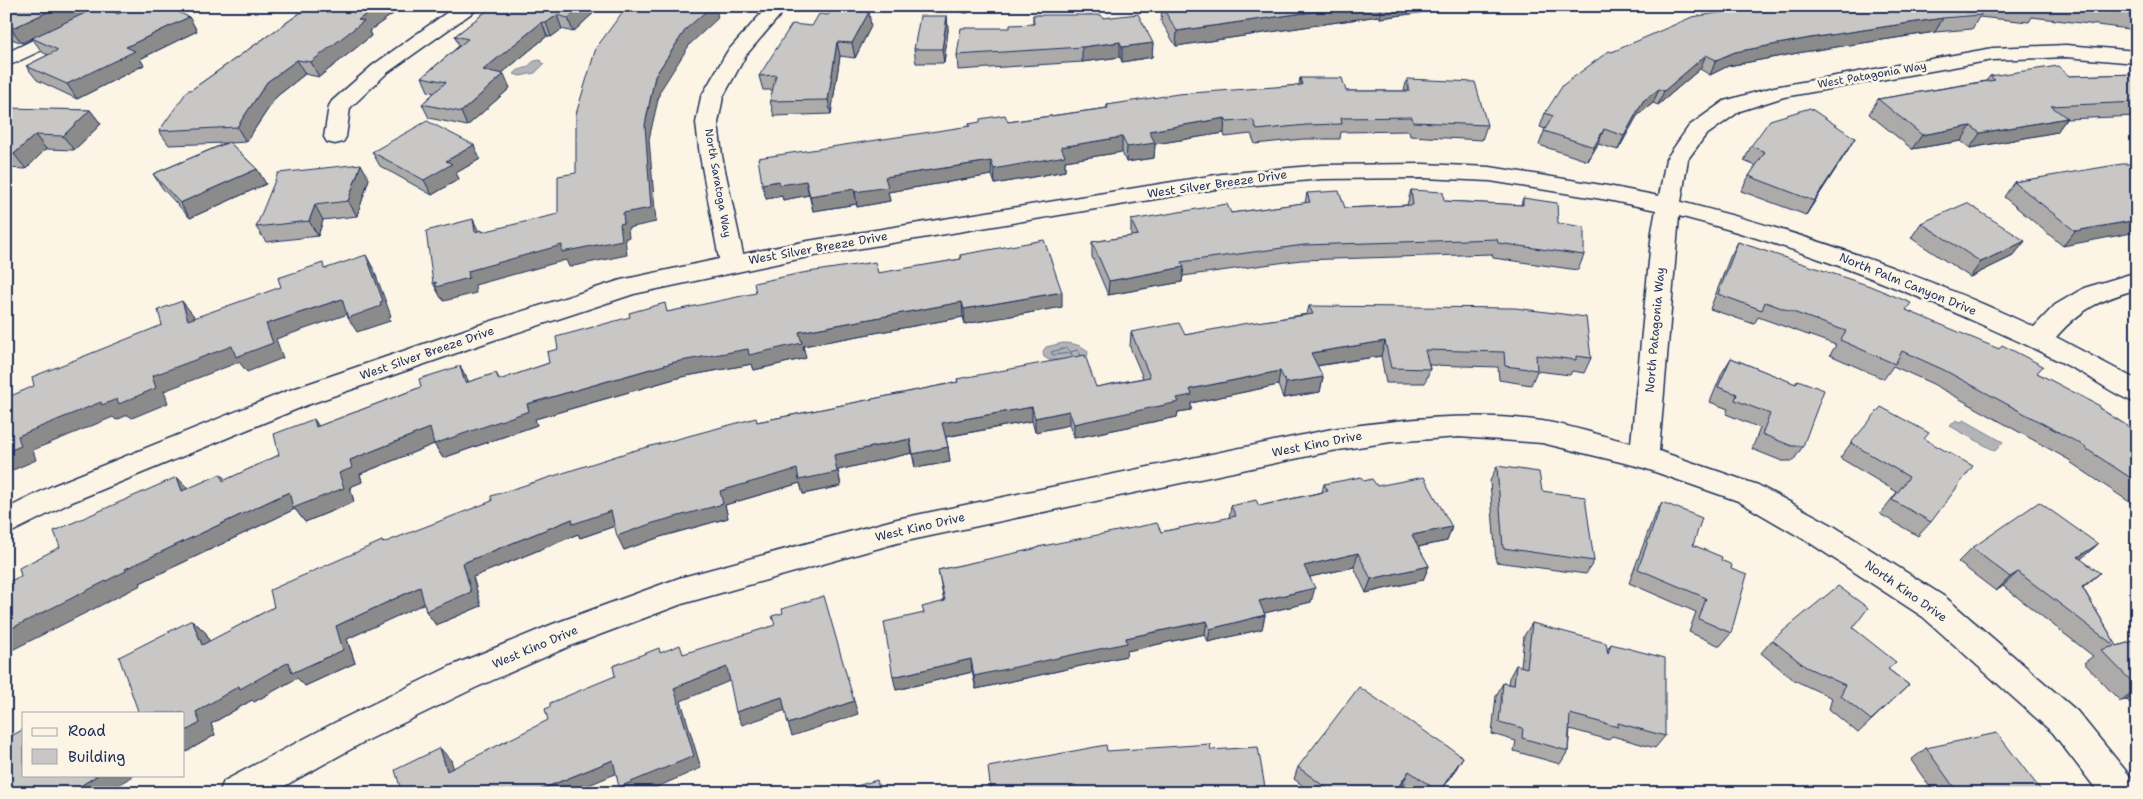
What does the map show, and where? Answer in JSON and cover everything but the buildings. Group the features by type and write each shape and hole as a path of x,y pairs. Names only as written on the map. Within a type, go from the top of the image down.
{"street":[{"path":"6,61 120,6"},
{"path":"335,137 340,106 380,69 470,6"},
{"name":"North Saratoga Way","path":"732,263 711,156 707,123 712,97 737,52 779,6"},
{"name":"West Patagonia Way","path":"1668,204 1677,159 1697,131 1732,106 1781,91 1993,54 2066,51 2137,57"},
{"name":"West Silver Breeze Drive","path":"6,523 62,494 297,398 482,334 630,286 732,263 1192,186 1289,173 1391,169 1493,174 1668,204"},
{"name":"North Palm Canyon Drive","path":"1668,204 1827,252 1904,280 2039,338 2103,372 2137,393"},
{"name":"North Patagonia Way","path":"1644,456 1668,204"},
{"path":"2039,338 2064,311 2094,294 2137,280"},
{"name":"West Kino Drive","path":"237,793 350,732 463,677 564,634 679,591 897,531 1332,440 1391,431 1459,426 1542,432 1644,456"},
{"name":"North Kino Drive","path":"1644,456 1748,493 1820,534 1934,607 2065,722 2121,793"}],"water":[{"path":"540,60 544,64 535,73 520,76 514,74 518,70"},
{"path":"1070,343 1088,351 1087,359 1083,361 1049,360 1044,357 1043,351 1046,347"},
{"path":"1956,420 1961,422 1964,420 2003,442 1995,451 1950,426"}]}
